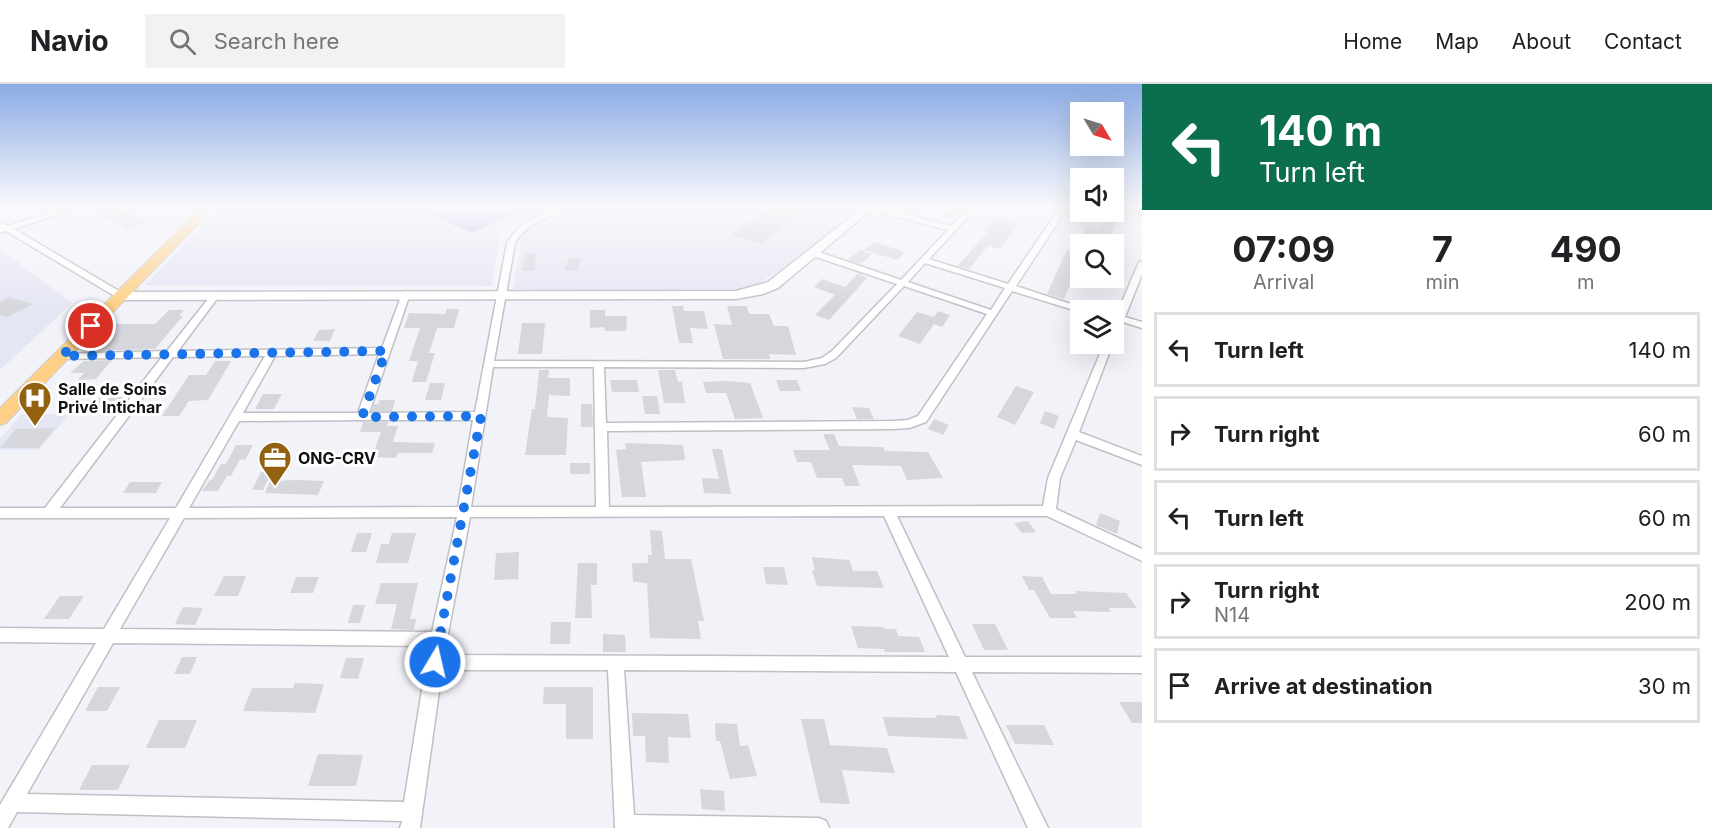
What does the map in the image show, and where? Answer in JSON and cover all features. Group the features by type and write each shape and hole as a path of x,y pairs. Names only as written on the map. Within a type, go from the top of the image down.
{"main road":[{"path":"0,419 176,240"}],"street":[{"path":"23,240 121,296 736,295 758,291 772,285 827,240"},
{"path":"12,803 412,820 438,639 465,513 488,364 512,240"},
{"path":"488,364 804,365 819,363 829,360 836,353 942,240"},
{"path":"601,427 909,424 922,419 1042,240"},
{"path":"813,252 992,313"},
{"path":"923,260 1070,306"},
{"path":"1124,307 1138,284 1142,264"},
{"path":"362,417 406,294"},
{"path":"48,514 215,296"},
{"path":"1124,321 1142,325"},
{"path":"62,356 386,351"},
{"path":"0,823 272,353"},
{"path":"1049,511 1054,478 1105,354"},
{"path":"599,363 603,512"},
{"path":"235,417 481,416"},
{"path":"1072,434 1142,460"},
{"path":"888,511 1038,828"},
{"path":"0,513 1049,511 1142,555"},
{"path":"0,635 438,639"},
{"path":"435,662 1142,665"},
{"path":"616,663 625,826 819,828"}],"shaded area":[{"path":"189,240 499,240 492,286 145,285"},
{"path":"521,240 821,240 794,261 750,289 729,292 513,289"},
{"path":"0,249 72,303 0,370"},
{"name":"Salle de Soins Privé Intichar","path":"22,414 70,414 38,450 0,450 0,439"}],"building":[{"path":"746,240 767,240 761,244"},
{"path":"981,240 1007,240 1000,249 988,246 969,269 957,266"},
{"path":"874,242 905,252 897,260 864,250"},
{"path":"860,250 872,254 861,264 848,260"},
{"path":"1067,250 1070,251 1070,285 1064,299 1047,294"},
{"path":"525,253 536,254 534,271 522,271"},
{"path":"569,257 582,259 577,271 564,270"},
{"path":"858,273 867,278 829,320 815,315 835,295 814,287 822,279 845,287"},
{"path":"8,297 33,304 7,317 0,315 0,302"},
{"path":"672,306 683,306 684,311 704,311 708,329 690,328 693,343 679,343"},
{"path":"727,306 747,306 749,314 769,314 774,326 788,326 796,355 769,354 770,359 723,359 714,324 732,325"},
{"path":"447,309 459,309 454,328 437,328 429,353 435,353 426,382 412,382 418,361 409,361 420,328 404,328 409,313 445,314"},
{"path":"169,310 184,310 179,316 183,316 155,349 93,351 116,324 155,324"},
{"path":"590,310 605,310 605,316 627,316 626,331 605,331 604,327 590,328"},
{"path":"938,311 950,315 942,327 934,324 920,344 898,336 917,312 934,317"},
{"path":"522,323 545,323 542,354 518,354"},
{"path":"335,329 330,341 313,341 319,330"},
{"path":"112,360 96,379 78,380 84,373 70,373 84,361"},
{"path":"215,361 231,361 208,400 189,401 179,416 162,416 189,375 206,375"},
{"path":"539,370 549,370 548,378 570,378 570,396 549,395 547,417 568,418 566,455 525,455 532,409 535,409"},
{"path":"658,370 675,370 678,382 682,382 685,403 664,403"},
{"path":"610,380 637,380 639,392 612,392"},
{"path":"776,380 797,380 801,391 780,391"},
{"path":"703,382 750,383 763,418 735,419 726,393 706,393"},
{"path":"430,383 445,383 441,400 425,400"},
{"path":"1016,386 1034,392 1015,425 997,417"},
{"path":"263,394 282,394 274,409 255,409"},
{"path":"642,396 657,396 660,414 645,414"},
{"path":"123,397 114,409 85,410 95,398"},
{"path":"380,400 395,400 392,411 372,411 374,404 378,404"},
{"path":"581,404 592,404 593,427 581,427"},
{"path":"852,407 869,408 874,419 857,419"},
{"path":"1045,411 1059,416 1054,429 1040,423"},
{"path":"934,419 949,425 943,435 928,429"},
{"path":"363,422 388,422 387,426 398,426 393,442 435,443 432,453 398,453 396,458 372,457 381,432 360,432"},
{"path":"55,428 39,448 0,448 16,429"},
{"path":"823,434 834,434 839,446 883,447 885,451 928,452 943,478 907,480 901,466 852,465 860,486 845,486 842,478 817,478 811,462 797,462 793,450 830,450"},
{"path":"625,443 683,445 685,460 641,462 646,497 622,497 616,450 626,449"},
{"path":"236,445 253,445 245,460 240,459 231,476 227,476 218,491 202,491 212,480 221,464 226,464"},
{"path":"712,449 722,449 731,494 704,493 702,478 719,479"},
{"path":"570,463 590,463 590,474 570,474"},
{"path":"261,472 272,472 263,490 252,490"},
{"path":"270,481 324,481 318,495 265,493"},
{"path":"130,482 162,482 156,493 123,493"},
{"path":"1100,513 1120,521 1117,534 1096,525"},
{"path":"1028,521 1036,532 1022,533 1014,523"},
{"path":"650,530 662,531 665,559 691,559 704,621 698,621 701,639 650,638 647,583 633,582 632,563 648,563 648,555 652,555"},
{"path":"357,533 372,533 366,552 351,552"},
{"path":"392,533 416,533 408,563 376,563 381,544 389,544"},
{"path":"519,552 518,579 494,580 496,553"},
{"path":"812,557 849,560 853,571 877,571 884,588 817,586 812,570 815,570"},
{"path":"578,563 597,563 597,585 591,585 592,618 575,618"},
{"path":"763,567 784,567 788,585 766,584"},
{"path":"224,576 246,576 238,596 214,596"},
{"path":"1022,576 1042,577 1051,594 1077,594 1075,591 1126,593 1137,608 1109,608 1111,612 1073,611 1077,618 1050,618 1034,590 1029,590"},
{"path":"296,577 319,577 313,593 290,593"},
{"path":"381,583 418,583 410,619 416,619 414,630 391,629 397,604 375,604"},
{"path":"60,596 84,596 69,619 44,619"},
{"path":"353,605 365,605 360,623 348,623"},
{"path":"183,607 203,608 195,625 175,624"},
{"path":"551,622 571,622 570,644 550,644"},
{"path":"972,624 995,624 1008,650 984,650"},
{"path":"851,626 884,627 885,629 896,629 898,636 919,637 925,652 885,652 884,649 858,648"},
{"path":"603,634 625,635 626,652 603,652"},
{"path":"182,657 197,657 190,674 174,674"},
{"path":"346,658 364,658 358,679 340,678"},
{"path":"295,683 324,684 315,713 243,711 252,688 293,688"},
{"path":"98,687 120,687 107,711 85,711"},
{"path":"544,687 593,687 593,739 566,739 566,704 543,704"},
{"path":"1119,702 1142,702 1142,723 1132,723"},
{"path":"632,713 688,714 691,738 668,737 669,763 646,762 645,736 633,736"},
{"path":"936,715 959,716 968,739 888,736 883,717 937,718"},
{"path":"801,719 824,719 830,745 887,748 895,773 842,770 850,804 820,803"},
{"path":"159,720 197,720 185,748 146,748"},
{"path":"715,723 737,724 740,746 748,745 757,776 730,779 720,741 716,741"},
{"path":"1006,725 1044,725 1054,745 1015,744"},
{"path":"318,754 363,755 356,786 308,786"},
{"path":"92,765 130,765 118,790 79,790"},
{"path":"700,789 724,791 725,811 702,809"}],"place":[{"name":"Salle de Soins Privé Intichar","path":"35,427"},
{"name":"ONG-CRV","path":"275,487"}],"route":[{"path":"91,326 62,356 386,351 362,417 481,416 465,513 435,662"}]}
